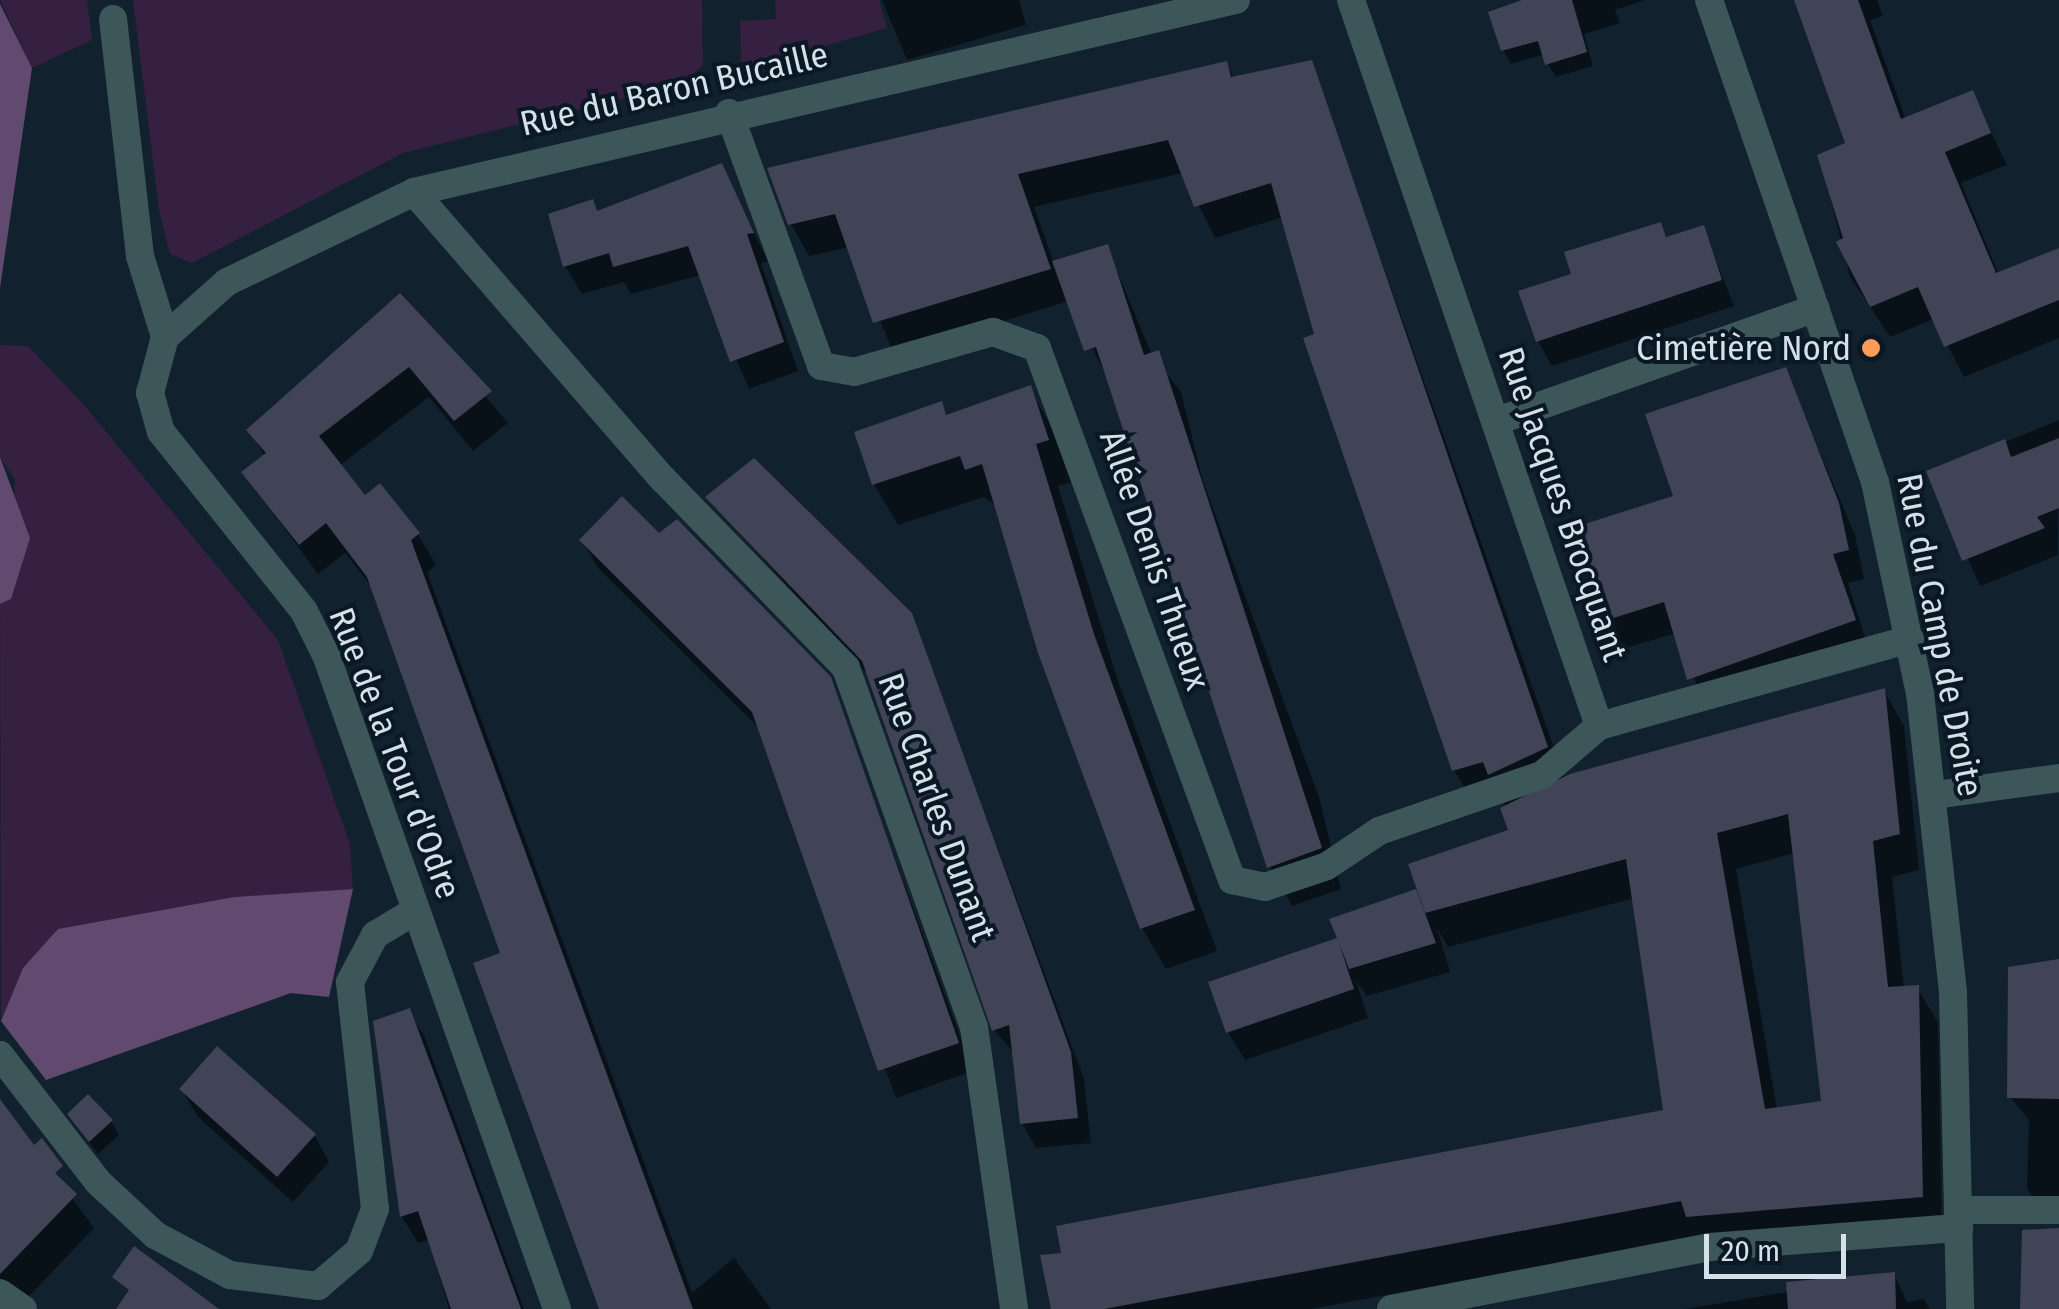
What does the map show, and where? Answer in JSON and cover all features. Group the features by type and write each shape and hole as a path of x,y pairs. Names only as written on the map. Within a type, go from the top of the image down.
{"street":[{"name":"Rue du Baron Bucaille","path":"165,337 227,282 414,192 729,113 1236,0"},
{"name":"Rue Jacques Brocquant","path":"1351,0 1598,726"},
{"name":"Rue du Camp de Droite","path":"1710,0 1874,482 1910,639 1935,795 1954,1006 1960,1309"},
{"path":"113,18 140,256 165,337"},
{"name":"Allée Denis Thueux","path":"729,113 820,366 854,372 993,332 1037,348 1232,880 1265,887 1327,866 1379,831 1542,775 1598,726"},
{"name":"Rue Charles Dunant","path":"414,192 652,467 846,668 974,1027 1014,1309"},
{"path":"1497,421 1816,308"},
{"name":"Rue de la Tour d'Odre","path":"165,337 151,373 161,432 316,633 556,1309"},
{"path":"1598,726 1910,639"},
{"path":"1935,795 2059,778"},
{"path":"0,1056 98,1182 155,1236 230,1276 318,1286 359,1251 375,1209 350,982 375,935 415,911"},
{"path":"1391,1309 1710,1247 2059,1210"},
{"path":"0,1293 24,1309"}],"shaded area":[{"path":"0,0 87,0 92,40 32,68"},
{"path":"133,0 702,0 703,65 681,84 403,153 192,263 170,254 159,210"},
{"path":"775,0 879,0 887,28 741,70 740,21 776,19"},
{"path":"0,4 32,68 0,288"},
{"path":"0,345 28,346 84,405 278,640 350,844 353,889 234,897 59,929 23,968 1,1021 0,604 11,599 15,479 0,457"},
{"path":"0,457 30,538 11,599 0,604"},
{"path":"353,889 329,997 291,993 46,1080 1,1021 23,968 58,929 234,897"}],"building":[{"path":"1522,0 1572,0 1587,52 1545,65 1538,41 1501,51 1488,12"},
{"path":"1794,0 1858,0 1901,119 1973,90 1991,133 1945,152 1996,273 2059,248 2059,300 1944,347 1918,287 1870,307 1836,242 1843,238 1817,155 1845,143"},
{"path":"1312,60 1548,747 1488,775 1483,762 1452,771 1303,338 1314,334 1271,183 1194,207 1168,140 1018,174 1051,269 873,323 835,214 788,225 767,168 1227,61 1231,77"},
{"path":"722,163 754,233 747,234 784,342 730,362 688,246 613,267 609,253 563,267 548,214 593,199 597,211"},
{"path":"1661,222 1666,237 1704,225 1722,280 1536,342 1518,291 1571,274 1564,252"},
{"path":"1108,244 1144,355 1159,350 1322,848 1267,868 1096,347 1084,351 1052,261"},
{"path":"400,293 492,391 454,421 409,367 319,436 365,495 380,483 420,533 411,540 693,1309 599,1309 473,963 500,953 367,577 326,523 299,545 241,472 266,453 246,430"},
{"path":"1786,367 1839,503 1849,550 1833,554 1856,620 1687,680 1664,602 1604,621 1572,528 1673,496 1645,414"},
{"path":"1031,385 1049,440 1036,444 1094,634 1195,910 1140,929 1038,653 982,464 965,470 960,456 872,485 854,432 942,401 946,415"},
{"path":"2059,438 2059,508 2037,517 2045,528 1962,561 1926,471 2005,439 2011,457"},
{"path":"754,458 912,613 1071,1052 1078,1118 1020,1124 1009,1025 992,1031 862,661 705,497"},
{"path":"622,496 659,533 677,519 831,677 959,1043 878,1071 752,712 579,540"},
{"path":"1885,688 1900,834 1873,841 1888,987 1919,985 1923,1197 1686,1217 1681,1201 1104,1309 1051,1309 1040,1255 1061,1253 1056,1226 1663,1110 1626,859 1425,913 1408,864 1508,830 1500,808 1570,774","holes":["1788,814 1821,1101 1765,1109 1717,833"]},
{"path":"1416,889 1436,943 1349,969 1339,943 1354,989 1226,1033 1208,982 1337,938 1329,919"},
{"path":"2059,959 2059,1099 2007,1098 2008,967"},
{"path":"410,1008 521,1309 451,1309 418,1211 400,1217 373,1021"},
{"path":"217,1046 316,1134 277,1177 179,1089"},
{"path":"88,1094 113,1120 89,1142 67,1114"},
{"path":"0,1099 34,1145 42,1138 63,1166 55,1173 77,1194 0,1274"},
{"path":"2059,1228 2059,1309 2020,1309 2022,1230"},
{"path":"134,1246 219,1309 116,1309 129,1290 112,1277"},
{"path":"1895,1272 1896,1309 1788,1309 1786,1282"}],"place":[{"name":"Cimetière Nord","path":"1871,348"}]}
